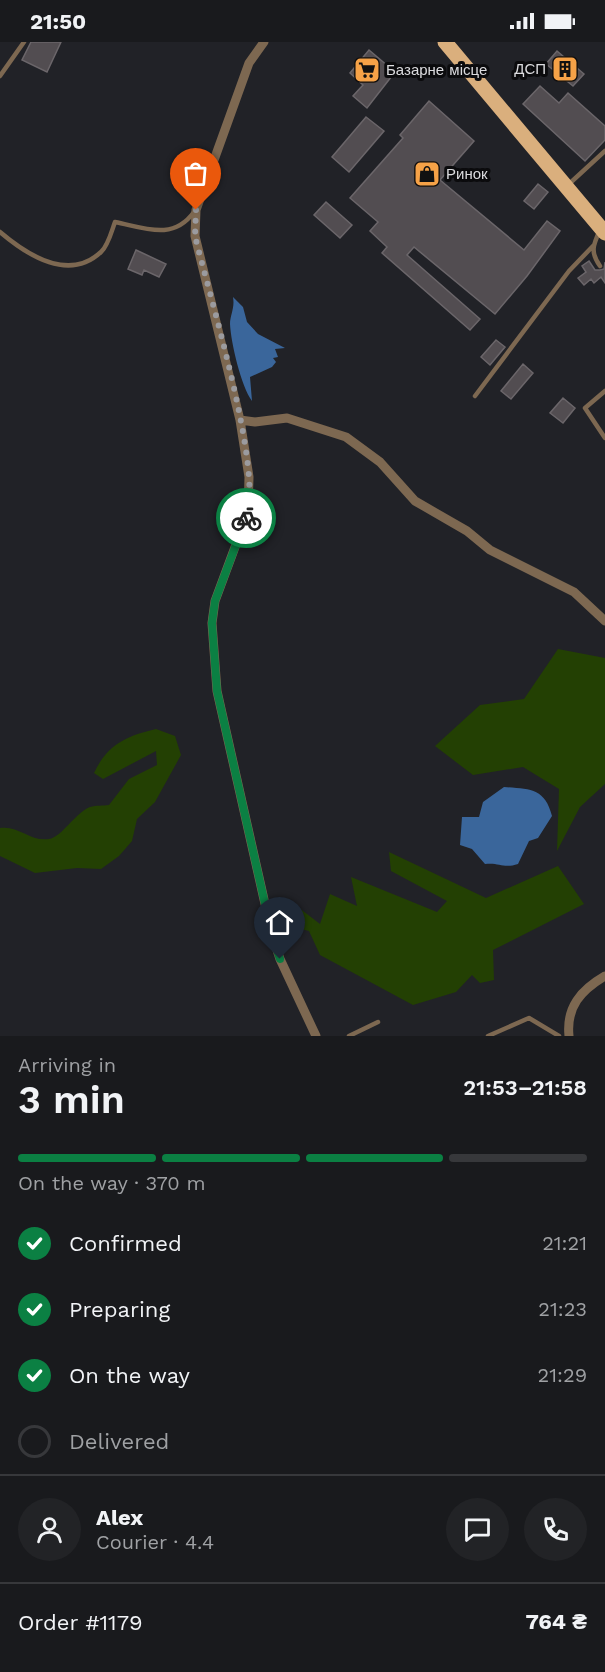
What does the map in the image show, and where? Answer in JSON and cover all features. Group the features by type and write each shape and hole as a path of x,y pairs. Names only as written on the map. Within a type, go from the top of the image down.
{"main road":[{"path":"445,42 603,230"}],"street":[{"path":"264,42 249,63 196,210 195,236 240,420 249,477 248,512 215,601 212,623 217,691 272,935 280,959 316,1036"},
{"path":"240,420 255,422 287,418 346,437 380,462 415,501 467,531 490,550 574,592 605,621"},
{"path":"569,1036 572,1007 579,995 605,976"}],"lane":[{"path":"0,76 24,42"},
{"path":"567,186 605,151"},
{"path":"0,232 19,248 38,258 52,264 66,265 83,262 103,251 115,222 158,231 172,230 186,223 196,210"},
{"path":"475,396 569,272 593,246 603,230"},
{"path":"593,246 592,256 600,266"},
{"path":"605,391 585,408 605,438"},
{"path":"488,1036 529,1018 559,1036"},
{"path":"350,1036 378,1022"}],"green space":[{"path":"558,649 605,658 605,784 580,807 557,851 559,789 523,767 473,775 435,746 480,705 524,699"},
{"path":"156,729 175,736 181,755 155,802 137,819 132,841 119,856 101,869 77,868 35,873 0,856 0,828 13,829 36,838 49,839 59,834 84,810 92,806 109,805 129,779 157,765 156,751 103,779 94,773 99,763 119,743 135,735"},
{"path":"389,852 486,898 558,866 584,904 493,950 494,980 480,983 472,975 456,992 413,1005 320,955 309,931 278,923 294,904 320,924 330,894 357,906 351,877 437,912 447,901 391,871"}],"water":[{"path":"233,297 243,307 247,322 258,334 285,348 275,349 278,357 273,358 276,362 272,367 250,377 252,401 240,375 232,342 230,324"},
{"path":"504,787 529,790 541,795 552,816 538,838 529,841 518,864 508,866 485,864 472,849 460,845 462,817 479,817 483,802"}],"building":[{"path":"31,42 61,42 47,72 22,60"},
{"path":"369,50 395,72 367,108 353,96 363,85 350,73"},
{"name":"ДСП","path":"557,51 584,74 573,86 546,64"},
{"path":"540,86 559,103 568,93 605,126 605,140 585,161 523,104"},
{"path":"429,101 474,141 440,180 524,250 547,221 560,231 495,314 414,247 407,255 480,319 470,330 382,253 387,247 370,231 378,222 350,198 403,138 400,135"},
{"path":"366,117 384,131 349,172 332,157"},
{"path":"538,184 548,192 534,209 524,201"},
{"path":"326,202 352,225 340,238 314,215"},
{"path":"136,250 166,264 159,277 144,270 142,275 128,269"},
{"path":"589,261 595,270 604,269 605,262 605,283 601,277 594,283 591,279 584,285 578,278 586,272 582,266"},
{"path":"496,340 505,347 490,365 481,357"},
{"path":"523,364 533,373 511,399 501,391"},
{"path":"563,398 575,408 563,423 550,413"}],"way so far":[{"path":"196,210 195,236 246,452 249,477 246,518"}],"place":[{"name":"ДСП","path":"565,69"},
{"name":"Базарне місце","path":"367,70"},
{"name":"Ринок","path":"427,174"}],"route":[{"path":"246,518 215,601 212,623 217,691 272,935 280,959"}]}
